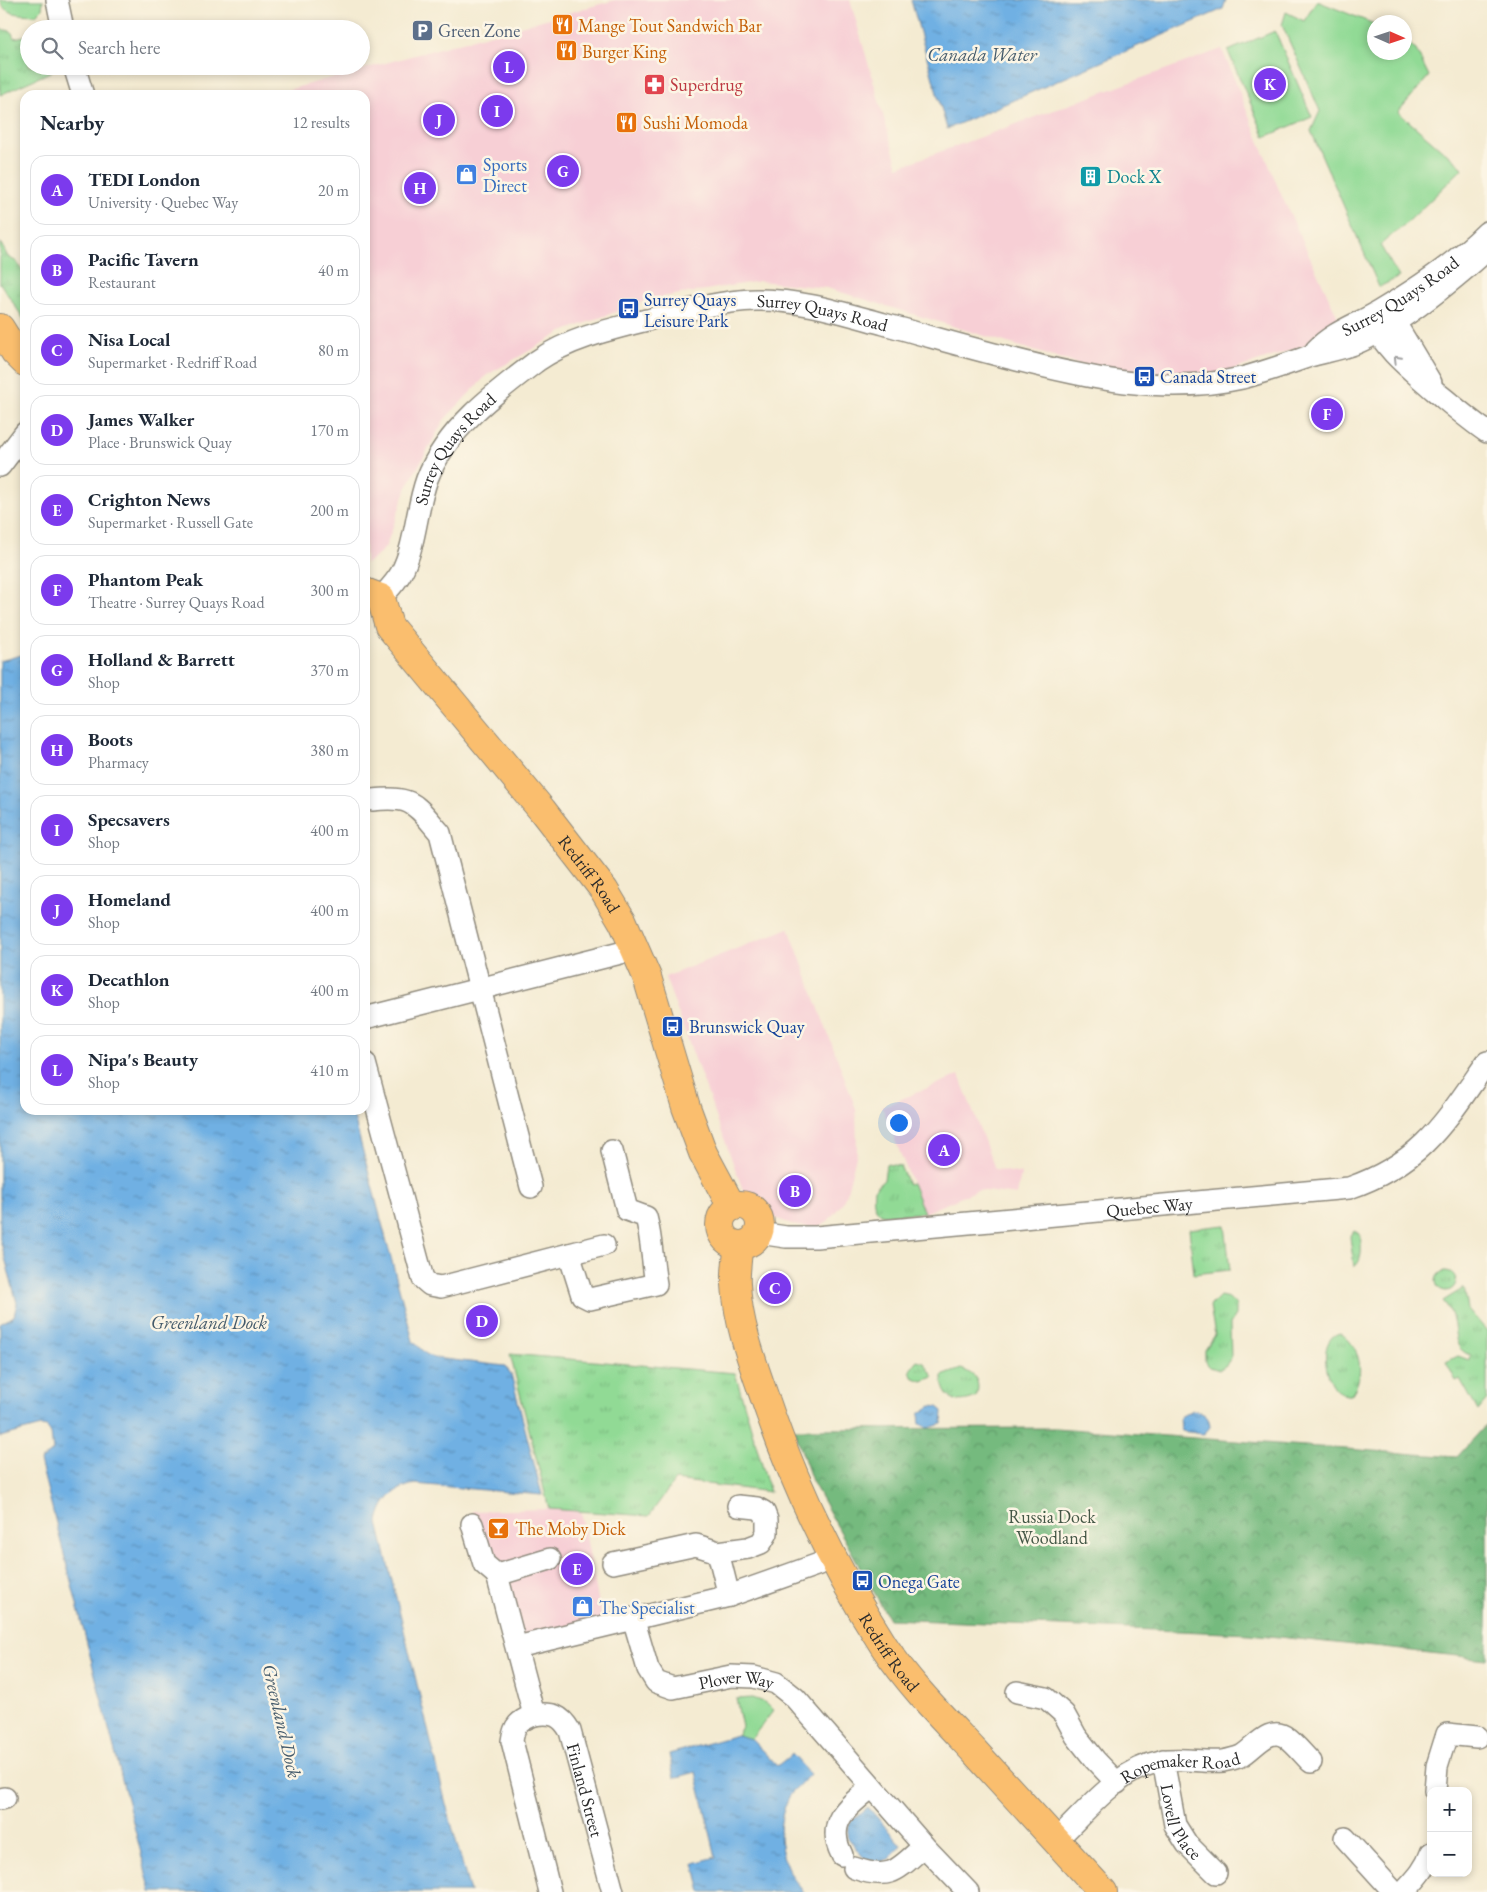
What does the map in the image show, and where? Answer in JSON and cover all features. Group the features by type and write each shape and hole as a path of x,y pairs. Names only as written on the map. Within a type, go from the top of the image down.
{"main road":[{"path":"0,328 20,357"},
{"name":"Redriff Road","path":"373,595 389,626 604,890 636,949 648,977 686,1107 703,1153 732,1207 724,1213 720,1223 721,1232 725,1240 748,1239 736,1283 740,1314 759,1381 788,1463 812,1518 833,1559 885,1647 900,1667 935,1709 1103,1892"}],"street":[{"path":"57,0 61,20"},
{"path":"77,75 81,90"},
{"name":"Surrey Quays Road","path":"373,595 399,577 404,568 417,510 428,477 439,455 465,423 540,359 588,338 642,322 723,303 757,300 790,302 846,314 1073,373 1140,383 1178,384 1239,378 1355,344 1487,232"},
{"name":"Surrey Quays Road","path":"1381,320 1465,270 1487,250"},
{"path":"1381,320 1393,354 1409,371 1435,390 1457,411 1487,432"},
{"path":"0,466 20,440"},
{"path":"372,800 398,798 416,806 440,833 530,1187"},
{"path":"370,1017 636,949"},
{"name":"Quebec Way","path":"748,1239 816,1238 1349,1188 1374,1179 1397,1167 1429,1142 1487,1062"},
{"path":"370,1082 422,1279 430,1285 441,1287 604,1245"},
{"path":"569,1254 582,1295 590,1299 656,1284 650,1253 652,1238 646,1216 627,1210 612,1151"},
{"path":"613,1563 696,1545 718,1552 748,1548 761,1543 767,1532 767,1520 764,1512 757,1508 738,1506"},
{"path":"472,1524 484,1564 497,1575 534,1715 520,1720 514,1728 512,1741 550,1892"},
{"path":"718,1552 729,1596"},
{"path":"517,1647 729,1596 833,1559"},
{"path":"497,1575 550,1560"},
{"name":"Plover Way","path":"633,1618 648,1669 656,1682 673,1688 731,1676 754,1677 776,1683 795,1698 924,1846 968,1892"},
{"path":"1017,1692 1046,1698 1064,1714 1076,1736 1117,1783"},
{"name":"Finland Street","path":"534,1715 548,1713 559,1716 570,1731 613,1892"},
{"name":"Ropemaker Road","path":"1056,1840 1117,1783 1140,1766 1163,1760 1194,1759 1222,1761 1242,1756 1262,1739 1273,1734 1285,1736 1311,1762"},
{"path":"1435,1787 1437,1766 1447,1734 1477,1737"},
{"name":"Lovell Place","path":"1163,1760 1177,1830 1187,1844 1216,1873"},
{"path":"872,1787 853,1802 838,1820 835,1841 848,1861 873,1874 894,1872 924,1846"},
{"path":"1345,1838 1394,1892"},
{"path":"1404,1892 1427,1863"}],"shaded area":[{"path":"615,0 850,0 898,167 1222,49 1280,192 1341,324 1305,346 1220,374 1127,379 827,288 760,281 650,299 562,332 487,375 444,420 407,487 386,546 370,561 370,90 287,90 342,75 370,75 370,67"},
{"path":"789,928 856,1109 857,1152 847,1192 842,1204 828,1221 819,1226 809,1227 797,1226 775,1218 743,1190 665,977"},
{"path":"959,1075 995,1169 1021,1174 1017,1195 978,1190 924,1213 882,1107"},
{"path":"549,1509 581,1511 602,1619 516,1639 503,1629 472,1511"}],"green space":[{"path":"0,0 43,0 42,9 36,15 9,12"},
{"path":"1317,1 1367,21 1367,60 1412,60 1412,46 1416,50 1429,76 1398,112 1463,168 1410,220 1380,245 1399,277 1379,287 1311,131 1320,111 1282,25 1286,12 1304,21"},
{"path":"0,29 11,31 14,38 20,37 20,75 44,75 0,95"},
{"path":"1275,31 1312,117 1265,137 1228,51"},
{"path":"0,242 8,257 17,262 20,267 20,313 0,283"},
{"path":"886,1164 900,1166 908,1184 912,1183 924,1213 883,1215 877,1210 874,1201 874,1189 884,1180"},
{"path":"1225,1225 1230,1270 1194,1274 1189,1229"},
{"path":"1354,1231 1360,1234 1361,1256 1354,1267 1350,1237"},
{"path":"1446,1271 1453,1274 1456,1281 1453,1288 1446,1291 1439,1288 1436,1281 1439,1274"},
{"path":"1464,1288 1468,1309 1487,1331 1487,1400 1478,1411 1460,1379 1456,1381 1446,1362 1458,1356 1469,1360 1470,1355 1458,1346 1452,1317 1443,1301"},
{"path":"1220,1296 1229,1298 1236,1305 1236,1315 1230,1324 1231,1358 1219,1370 1210,1367 1205,1362 1205,1350 1215,1335 1210,1306"},
{"path":"1340,1333 1353,1345 1359,1361 1359,1379 1351,1395 1342,1394 1335,1388 1326,1367 1327,1345 1332,1337"},
{"path":"510,1354 735,1373 770,1492 675,1480 649,1516 549,1509"},
{"path":"917,1361 924,1363 934,1377 922,1381 912,1377 910,1370"},
{"path":"961,1369 974,1376 978,1387 976,1397 962,1401 947,1395 944,1390 942,1376"},
{"name":"Russia Dock Woodland","path":"1487,1424 1487,1659 1250,1634 889,1619 812,1481 794,1429 1056,1428 1457,1457"},
{"path":"753,1698 764,1702 774,1710 751,1739 737,1735 742,1727 736,1699"}],"water":[{"name":"Canada Water","path":"911,0 1226,0 1223,9 947,129"},
{"name":"Greenland Dock","path":"20,655 20,1115 353,1115 413,1341 426,1354 435,1358 505,1366 511,1374 542,1495 415,1484 401,1489 385,1502 378,1523 446,1804 470,1892 151,1892 40,1461 53,1451 51,1433 47,1427 41,1426 0,1437 0,1324 14,1316 17,1303 0,1239 0,661"},
{"path":"931,1406 938,1407 943,1411 942,1424 928,1428 920,1424 919,1414"},
{"path":"1193,1410 1203,1414 1209,1420 1210,1427 1204,1434 1181,1431 1180,1417"},
{"path":"737,1735 751,1739 777,1766 792,1754 810,1774 789,1798 783,1813 780,1838 785,1861 796,1882 804,1892 701,1892 694,1863 716,1857 696,1772 674,1778 669,1754"},
{"path":"868,1807 901,1845 888,1860 880,1863 865,1859 847,1838 848,1824"}],"place":[{"name":"Mange Tout Sandwich Bar","path":"562,25"},
{"name":"Green Zone","path":"422,30"},
{"name":"Burger King","path":"566,51"},
{"name":"Nipa's Beauty","path":"509,67"},
{"name":"Superdrug","path":"654,84"},
{"name":"Decathlon","path":"1270,84"},
{"name":"Specsavers","path":"497,111"},
{"name":"Homeland","path":"439,120"},
{"name":"Sushi Momoda","path":"627,122"},
{"name":"Holland & Barrett","path":"563,171"},
{"name":"Sports Direct","path":"467,174"},
{"name":"Dock X","path":"1091,176"},
{"name":"Boots","path":"420,188"},
{"name":"Surrey Quays Leisure Park","path":"628,309"},
{"name":"Canada Street","path":"1144,376"},
{"name":"Phantom Peak","path":"1327,414"},
{"name":"Brunswick Quay","path":"673,1026"},
{"name":"TEDI London","path":"944,1150"},
{"name":"Pacific Tavern","path":"795,1191"},
{"name":"Nisa Local","path":"775,1288"},
{"name":"James Walker","path":"482,1321"},
{"name":"The Moby Dick","path":"499,1528"},
{"name":"Crighton News","path":"577,1569"},
{"name":"Onega Gate","path":"862,1581"},
{"name":"The Specialist","path":"583,1607"}]}
